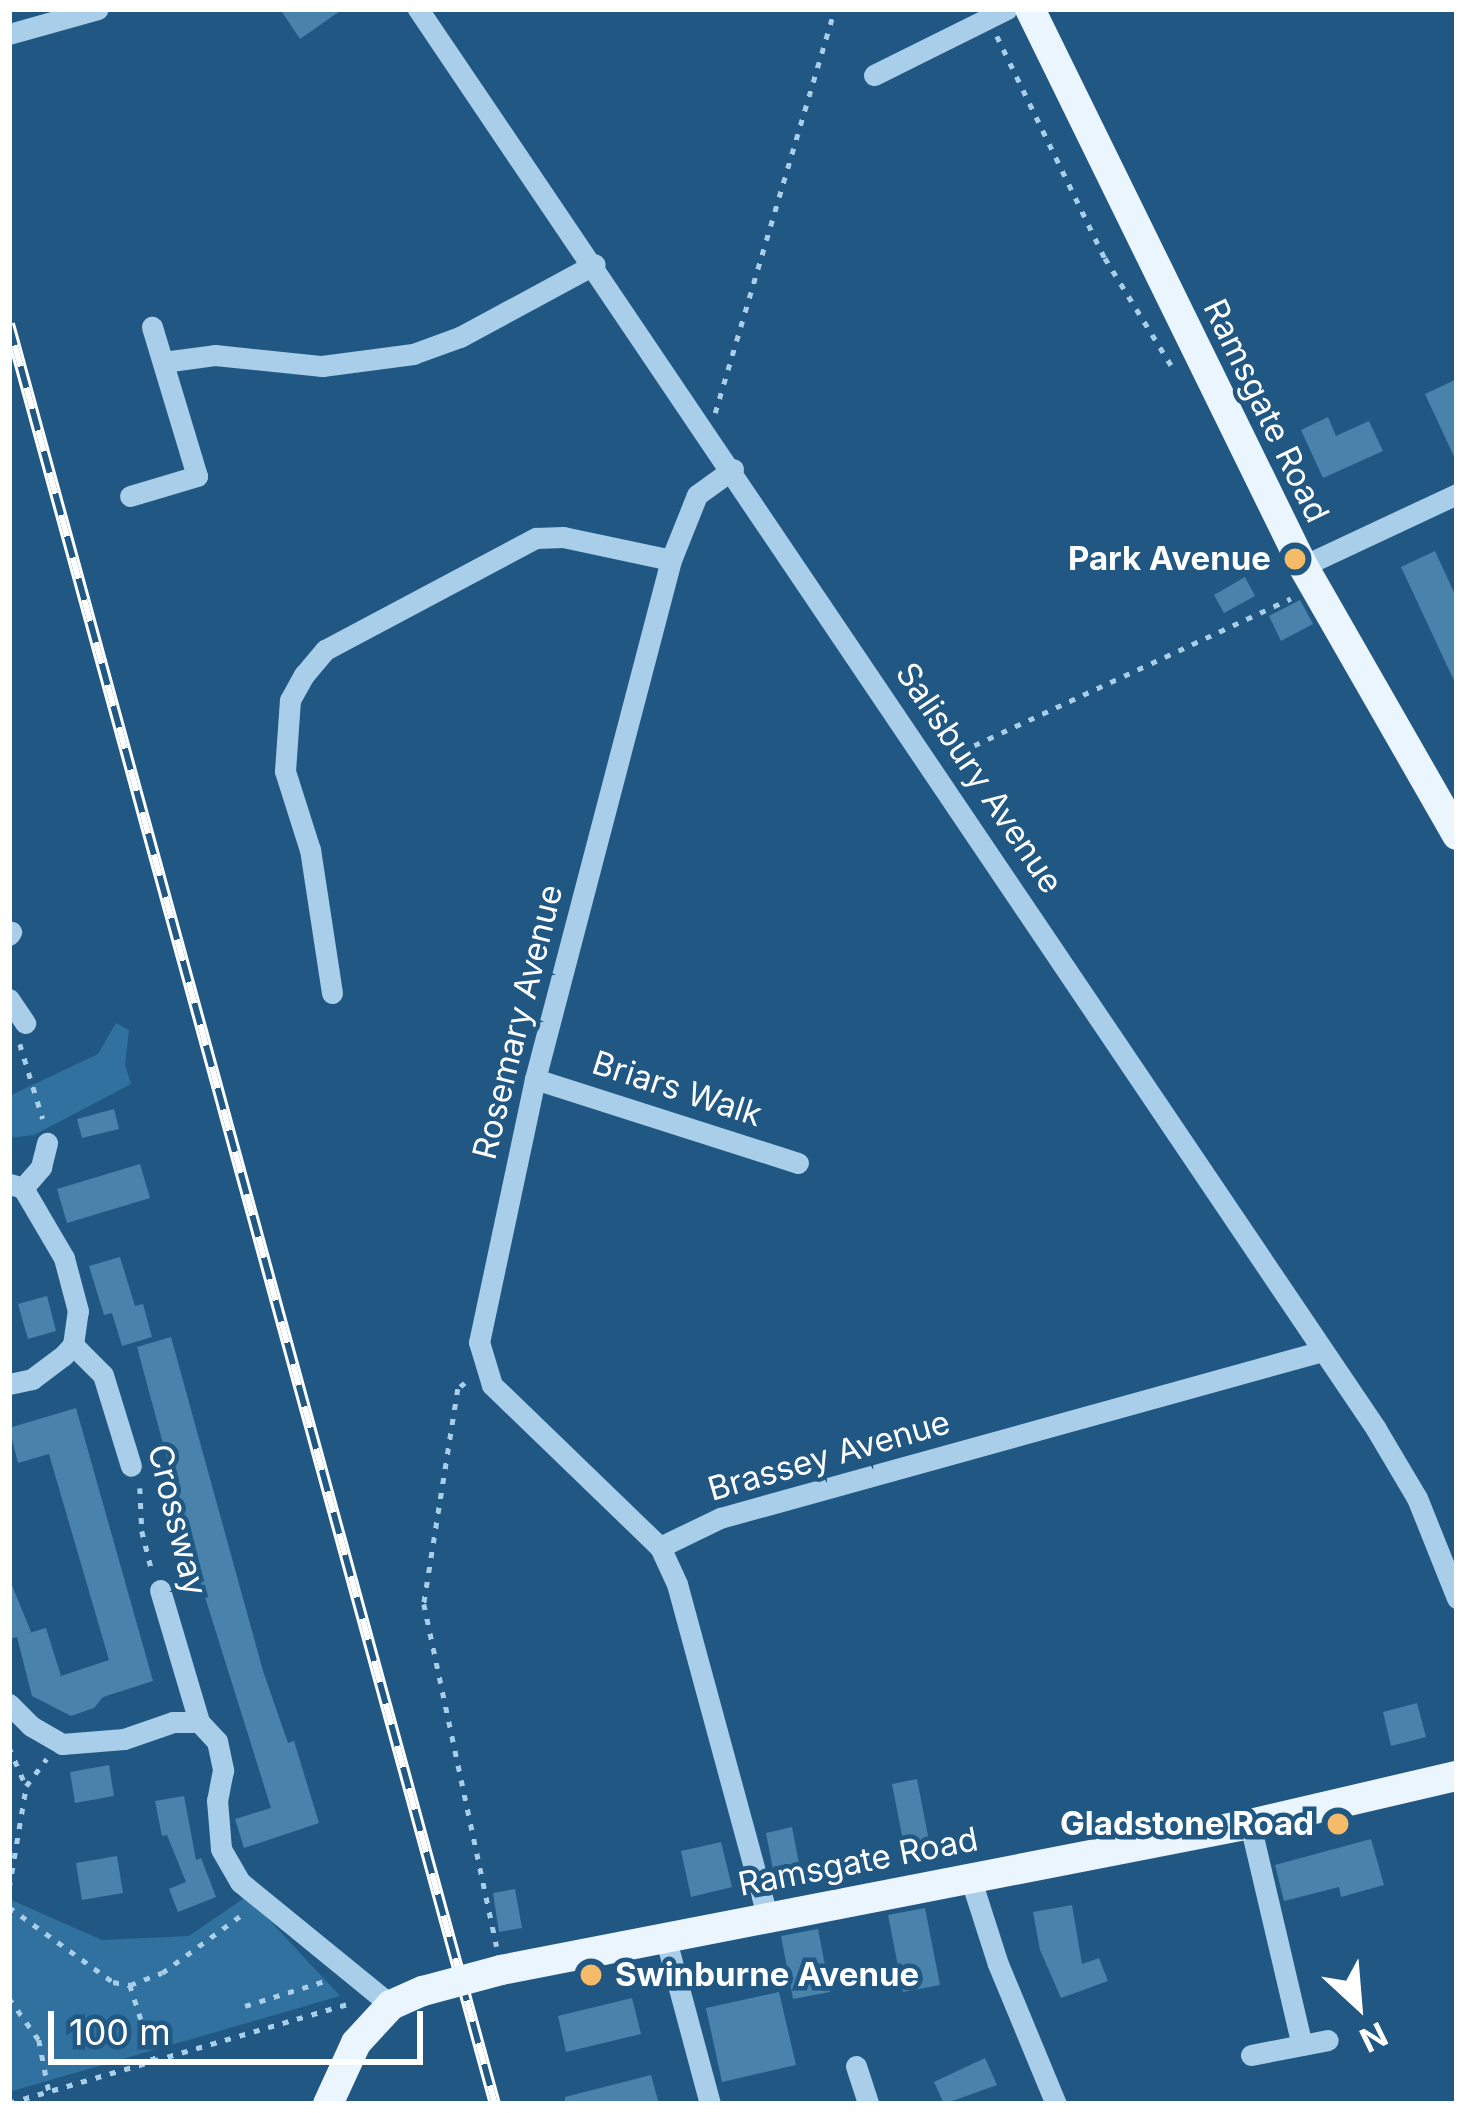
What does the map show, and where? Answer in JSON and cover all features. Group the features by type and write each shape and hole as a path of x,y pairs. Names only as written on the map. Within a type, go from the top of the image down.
{"main road":[{"name":"Ramsgate Road","path":"1030,9 1308,575 1457,836"},
{"name":"Ramsgate Road","path":"328,2104 381,1998 665,1936 1250,1824 1457,1776"}],"street":[{"path":"9,34 98,9"},
{"name":"Salisbury Avenue","path":"418,9 595,264 1319,1352 1376,1429 1417,1498 1457,1598"},
{"path":"872,76 998,14"},
{"path":"163,362 215,355 322,366 413,354 460,337 595,264"},
{"path":"130,496 197,476 152,327"},
{"name":"Rosemary Avenue","path":"484,1368 479,1342 535,1078 671,560 697,495 733,470"},
{"path":"1308,575 1457,494"},
{"path":"332,993 310,850 288,794 284,732 290,700 325,650 536,538 563,537 671,560"},
{"path":"9,999 25,1023"},
{"name":"Briars Walk","path":"535,1078 798,1163"},
{"path":"9,1384 32,1379 73,1345 78,1310 64,1258 16,1186 41,1167 47,1143"},
{"name":"Crossway","path":"73,1345 103,1375 131,1466"},
{"name":"Brassey Avenue","path":"660,1547 720,1518 1319,1352"},
{"path":"484,1368 492,1385 660,1547 676,1584 767,1916"},
{"name":"Crossway","path":"160,1590 199,1722 217,1741 223,1770 217,1800 221,1849 240,1882 381,1998"},
{"path":"9,1704 31,1726 62,1744 124,1739 172,1722 199,1722"},
{"path":"1250,1824 1302,2045"},
{"path":"970,1877 998,1964 1053,2103"},
{"path":"665,1936 710,2104"},
{"path":"1251,2055 1328,2040"},
{"path":"856,2066 868,2104"}],"path":[{"path":"705,428 723,403 836,9"},
{"path":"998,14 1105,258 1173,368"},
{"path":"931,765 1308,575"},
{"path":"25,1023 18,1037 47,1143"},
{"path":"484,1368 458,1389 424,1604 502,1969"},
{"name":"Crossway","path":"131,1466 143,1503 142,1532 160,1590"},
{"path":"9,1888 26,1786 62,1744"},
{"path":"9,1748 26,1786"},
{"path":"9,1907 112,1982 130,1985 162,1973 262,1900"},
{"path":"245,2006 310,1989 345,1964"},
{"path":"130,1985 154,2061"},
{"path":"9,1998 39,2040 50,2092"},
{"path":"9,2103 381,1998"}],"shaded area":[{"path":"116,1023 129,1030 125,1065 131,1084 34,1135 9,1138 9,1096 98,1054"},
{"path":"247,1896 340,1996 9,2092 9,1899 102,1940 189,1936"}],"building":[{"path":"280,9 343,9 300,39"},
{"path":"1457,379 1457,463 1425,394"},
{"path":"1328,417 1336,436 1369,421 1383,451 1323,478 1301,430"},
{"path":"1435,551 1457,599 1457,687 1401,567"},
{"path":"1245,577 1255,596 1224,613 1214,595"},
{"path":"1300,600 1313,624 1281,641 1269,616"},
{"path":"114,1109 119,1129 82,1138 77,1119"},
{"path":"140,1164 150,1198 67,1223 57,1189"},
{"path":"120,1257 135,1306 143,1304 152,1337 122,1346 112,1313 104,1315 89,1266"},
{"path":"47,1296 56,1331 28,1339 18,1304"},
{"path":"171,1337 263,1671 288,1743 294,1741 319,1823 244,1848 235,1819 271,1808 200,1581 137,1347"},
{"path":"76,1408 153,1681 103,1697 94,1708 71,1716 32,1696 17,1637 9,1639 9,1578 31,1632 18,1636 46,1628 61,1676 109,1660 49,1454 18,1463 9,1428"},
{"path":"1417,1703 1426,1737 1391,1746 1383,1712"},
{"path":"109,1765 114,1796 75,1803 70,1772"},
{"path":"917,1779 930,1846 905,1851 892,1784"},
{"path":"184,1796 196,1860 201,1858 216,1897 178,1912 169,1889 186,1882 167,1835 162,1836 155,1801"},
{"path":"792,1827 800,1869 774,1875 766,1833"},
{"path":"1371,1839 1384,1885 1341,1897 1339,1887 1284,1901 1275,1865"},
{"path":"721,1842 732,1887 691,1897 681,1851"},
{"path":"117,1856 123,1893 82,1900 76,1863"},
{"path":"515,1889 522,1928 499,1932 493,1893"},
{"path":"1072,1905 1082,1964 1099,1958 1108,1981 1061,1998 1040,1950 1033,1912"},
{"path":"925,1908 940,1985 903,1992 888,1915"},
{"path":"818,1929 830,1992 793,1999 781,1936"},
{"path":"779,1992 796,2065 722,2082 706,2008"},
{"path":"632,1998 641,2034 566,2052 558,2016"},
{"path":"985,2058 997,2085 944,2104 934,2082"},
{"path":"651,2075 659,2104 565,2104 565,2097"}],"railway":[{"path":"9,324 495,2104"}],"place":[{"name":"Park Avenue","path":"1295,559"},
{"name":"Gladstone Road","path":"1338,1824"},
{"name":"Swinburne Avenue","path":"591,1975"}]}
